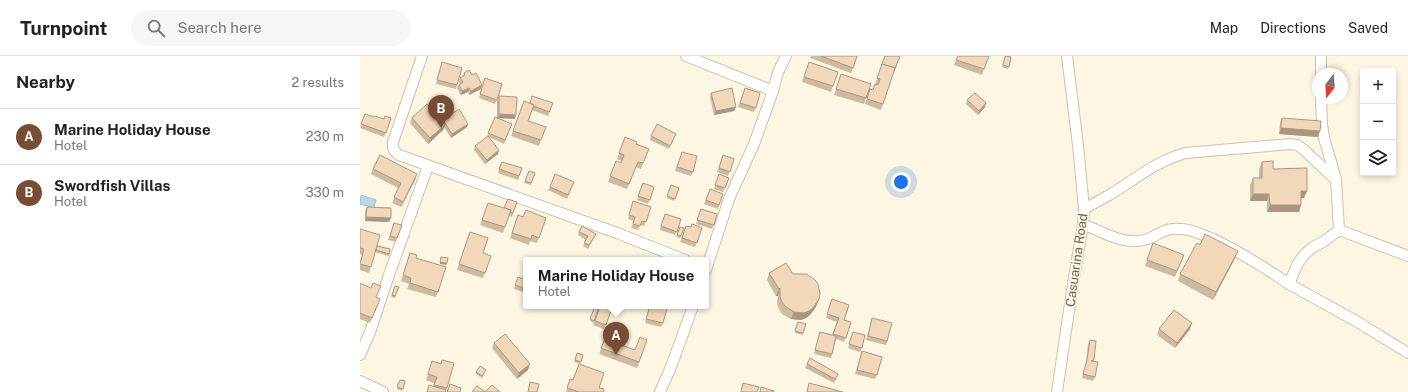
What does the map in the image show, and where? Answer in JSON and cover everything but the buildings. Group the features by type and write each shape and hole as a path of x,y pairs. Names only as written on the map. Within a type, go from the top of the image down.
{"street":[{"path":"422,56 392,142 394,151 399,155 617,233 677,257"},
{"path":"686,56 773,91"},
{"path":"709,260 729,199 754,144 773,91 778,72 786,56"},
{"name":"Casuarina Road","path":"1057,392 1083,224 1084,209 1068,56"},
{"path":"1321,56 1321,68"},
{"path":"1321,104 1324,138 1336,179 1339,230"},
{"path":"1084,209 1111,194 1153,166 1171,157 1184,153 1291,144 1298,145 1336,179"},
{"path":"360,355 370,332 428,166"},
{"path":"1083,224 1129,241 1144,240 1169,228 1183,229 1204,236 1233,249 1260,264 1289,284 1356,321 1408,353"},
{"path":"1339,230 1408,256"},
{"path":"1289,284 1298,262 1304,255 1313,247 1323,242 1339,230"},
{"path":"660,392 671,367 692,309"},
{"path":"360,381 383,392"}],"water":[{"path":"361,195 376,200 374,208 360,204"}],"place":[{"name":"Swordfish Villas","path":"441,128"},
{"name":"Marine Holiday House","path":"616,355"}]}
